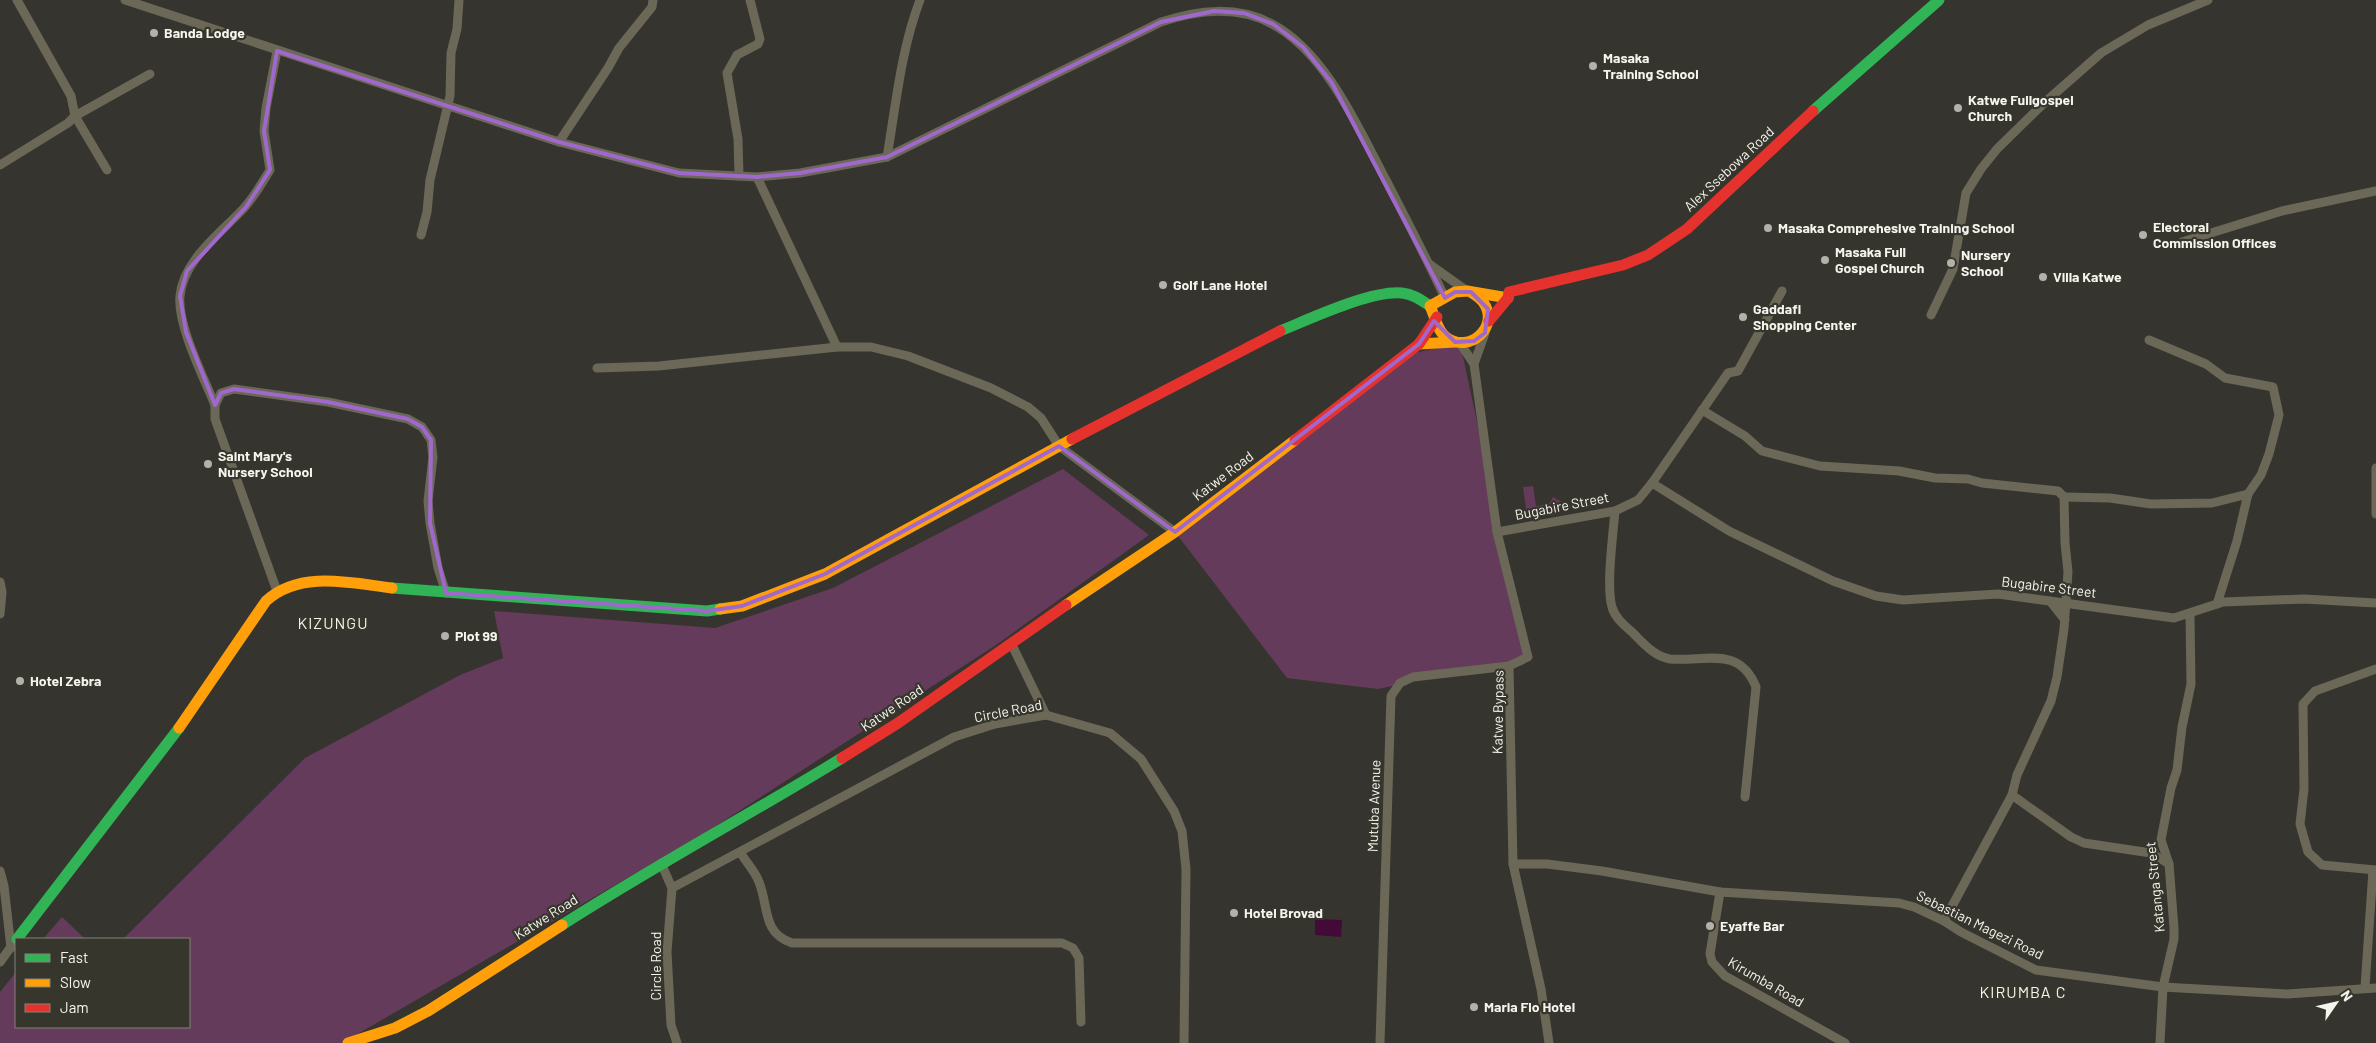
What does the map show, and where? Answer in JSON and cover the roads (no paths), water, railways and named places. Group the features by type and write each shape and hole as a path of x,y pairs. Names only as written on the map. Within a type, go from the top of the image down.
{"street":[{"path":"17,0 71,96 75,116 107,170"},
{"path":"125,0 560,142 679,173 757,177 800,173 887,157 1162,22 1187,14 1214,10 1244,13 1273,24 1303,47 1332,83 1429,264 1445,298"},
{"path":"421,235 427,212 430,180 450,96 452,53 459,0"},
{"path":"560,142 619,48 652,7 653,0"},
{"path":"739,176 738,138 727,73 737,55 758,44 760,39 750,0"},
{"path":"887,157 907,45 912,22 920,0"},
{"name":"Alex Ssebowa Road","path":"1508,298 1510,292 1640,259 1687,229 1836,90 1939,0"},
{"path":"1932,315 1953,269 1966,193 1981,169 2042,104 2101,53 2148,25 2208,0"},
{"path":"277,51 266,108 264,131 270,170 246,207 219,233 187,271 180,296 186,332 215,405 215,420 277,591"},
{"path":"0,165 68,123 75,116 150,74"},
{"path":"757,177 837,347"},
{"path":"2182,242 2282,211 2376,191"},
{"path":"1429,264 1469,292 1481,298 1488,309 1489,321"},
{"name":"Bugabire Street","path":"1497,532 1615,511 1638,500 1652,483 1728,373 1738,371 1741,368 1782,291"},
{"path":"1430,306 1455,292 1469,292 1508,298"},
{"path":"18,938 170,742 266,601 277,591 316,580 446,593 707,611 742,606 825,574 1059,446 1281,331 1330,311 1362,300 1401,293 1415,296 1430,306 1437,317 1439,328 1446,337 1458,343"},
{"path":"1419,344 1474,341 1485,332 1489,321 1508,298"},
{"name":"Katwe Road","path":"348,1043 395,1028 428,1011 564,922 661,863 766,805 898,723 1011,643 1175,532 1419,344 1437,317"},
{"name":"Katwe Bypass","path":"1485,332 1474,364 1497,532 1528,657 1509,666 1513,864 1541,989 1549,1043"},
{"path":"2149,340 2206,364 2225,378 2273,387 2279,415 2269,454 2261,475 2248,494 2237,542 2217,604"},
{"name":"Katwe Bypass","path":"1458,343 1474,364"},
{"path":"598,368 659,366 837,347 870,347 908,356 991,388 1028,407 1041,418 1059,446 1175,532"},
{"path":"215,405 222,393 234,389 328,402 408,419 422,427 431,440 433,457 428,501 430,523 438,568 446,593"},
{"path":"1702,410 1745,436 1762,451 1820,466 1899,472 1935,478 1968,479 1982,483 2058,490 2064,496 2110,498 2151,504 2212,504 2248,494"},
{"path":"2376,468 2376,514"},
{"name":"Bugabire Street","path":"1652,483 1729,532 1833,581 1876,596 1903,600 1998,594 2174,618 2217,604 2304,598 2376,603"},
{"path":"1944,921 2012,795 2017,776 2051,701 2057,677 2065,620 2068,572 2064,496"},
{"path":"1615,511 1610,596 1618,620 1650,650 1659,655 1670,659 1720,658 1743,666 1751,674 1756,688 1746,797"},
{"path":"0,582 2,592 0,614"},
{"path":"2050,601 2065,620"},
{"name":"Katanga Street","path":"2160,1043 2163,987 2174,939 2169,864 2161,840 2171,788 2177,770 2182,727 2192,684 2190,614"},
{"path":"1011,643 1046,715"},
{"name":"Mutuba Avenue","path":"1380,1043 1391,696 1400,683 1413,677 1509,666"},
{"path":"2365,988 2374,870 2322,865 2308,852 2300,824 2304,789 2303,704 2315,691 2376,669"},
{"name":"Circle Road","path":"672,888 954,737 995,724 1046,715 1110,733 1141,760 1174,811 1182,831 1186,868 1184,1043"},
{"path":"2012,795 2071,837 2084,843 2151,853 2169,864"},
{"path":"2151,853 2161,840"},
{"path":"740,852 758,878 773,933 781,939 792,943 1062,943 1073,948 1079,958 1081,1022"},
{"name":"Circle Road","path":"661,863 672,888 668,952 670,1025 677,1043"},
{"name":"Sebastian Magezi Road","path":"1513,864 1548,864 1584,868 1720,892 1899,903 1914,907 1944,921 1961,932 2036,970 2163,987 2286,994 2376,988"},
{"path":"0,871 15,942 0,962"},
{"name":"Kirumba Road","path":"1720,892 1710,954 1717,968 1725,976 1846,1043"}],"place":[{"name":"Banda Lodge","path":"154,33"},
{"name":"Masaka Training School","path":"1593,66"},
{"name":"Katwe Fullgospel Church","path":"1958,108"},
{"name":"Masaka Comprehesive Training School","path":"1768,228"},
{"name":"Electoral Commission Offices","path":"2143,235"},
{"name":"Masaka Full Gospel Church","path":"1825,260"},
{"name":"Nursery School","path":"1951,263"},
{"name":"Villa Katwe","path":"2043,277"},
{"name":"Golf Lane Hotel","path":"1163,285"},
{"name":"Gaddafi Shopping Center","path":"1743,317"},
{"name":"Saint Mary's Nursery School","path":"208,464"},
{"name":"Plot 99","path":"445,636"},
{"name":"Hotel Zebra","path":"20,681"},
{"name":"Hotel Brovad","path":"1234,913"},
{"name":"Eyaffe Bar","path":"1710,926"},
{"name":"Maria Flo Hotel","path":"1474,1007"}],"district":[{"name":"KIZUNGU","path":"333,623"},
{"name":"KIRUMBA C","path":"2023,992"}]}
